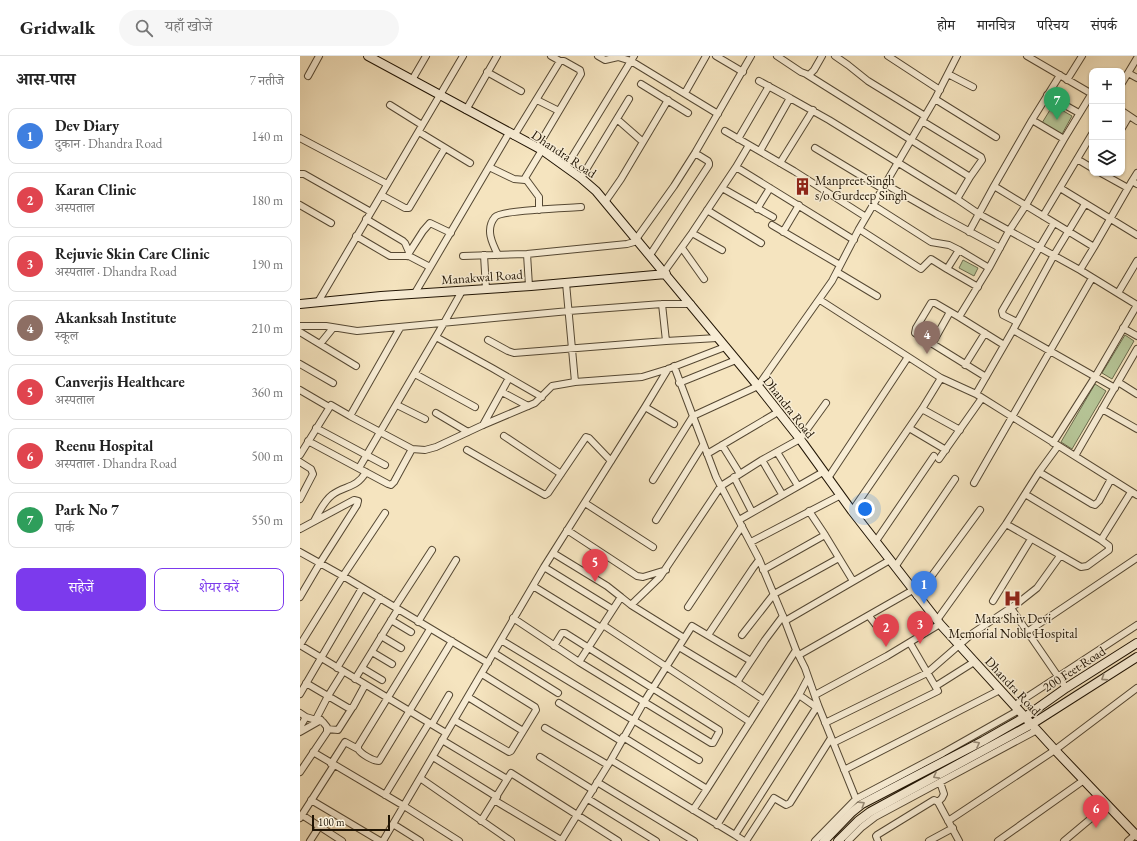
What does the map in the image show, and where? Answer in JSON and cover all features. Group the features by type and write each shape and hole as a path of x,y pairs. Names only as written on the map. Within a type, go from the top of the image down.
{"street":[{"path":"308,76 319,56"},
{"name":"Dhandra Road","path":"368,56 381,59 412,80 539,149 581,178 596,191 758,386 800,439 852,512 938,622 1136,836"},
{"path":"412,80 426,56"},
{"path":"318,302 463,56"},
{"path":"466,110 497,56"},
{"path":"525,180 526,175 559,111 582,72 564,61 560,62 551,56"},
{"path":"598,56 605,60 618,57 633,58 685,94 718,114"},
{"path":"685,94 706,56"},
{"path":"718,56 743,72"},
{"path":"463,256 527,254 631,244 637,239 694,153 743,72 751,56"},
{"path":"777,56 970,177"},
{"path":"806,74 809,75 812,73 822,56"},
{"path":"834,56 848,65 868,82 981,157 982,160 957,199"},
{"path":"888,56 940,90"},
{"path":"653,480 693,416 758,386 820,300 837,272 859,229 924,119 957,56"},
{"path":"1027,56 1089,92"},
{"path":"1067,80 1082,56"},
{"path":"566,168 633,58"},
{"path":"1125,78 1137,58"},
{"path":"415,293 489,167 537,100 560,62"},
{"path":"487,72 521,91"},
{"path":"1128,73 1137,78"},
{"path":"948,74 973,88"},
{"path":"969,232 1032,120 1060,75"},
{"path":"759,81 813,110 979,214 1054,255 1137,305 1056,445 1006,524 938,622 910,643 815,695"},
{"path":"641,84 688,113"},
{"path":"738,139 769,86"},
{"path":"1048,95 1080,113"},
{"path":"760,151 790,98"},
{"path":"581,178 618,120 629,99"},
{"path":"935,99 996,137"},
{"path":"959,318 1009,231 1089,99"},
{"path":"537,100 559,111"},
{"path":"605,202 621,179 668,100"},
{"path":"390,105 422,125"},
{"path":"780,163 813,110"},
{"path":"1125,113 1137,120"},
{"path":"1125,123 1129,116"},
{"path":"618,120 643,142"},
{"path":"1032,120 1064,139"},
{"path":"725,131 780,163 866,217"},
{"path":"419,132 470,163"},
{"path":"300,138 387,184"},
{"path":"1043,216 1089,139"},
{"path":"665,273 736,167 749,145"},
{"path":"381,195 405,208 409,208 445,148"},
{"path":"815,148 1000,248"},
{"path":"650,255 710,163 694,153"},
{"path":"1077,159 1089,166"},
{"path":"489,167 514,179 525,180 539,197 540,210"},
{"path":"736,167 854,240"},
{"path":"1080,270 1128,188 1135,183 1137,173"},
{"path":"300,174 304,174 371,212"},
{"path":"1106,176 1128,188"},
{"path":"994,186 1094,247"},
{"path":"722,188 773,217"},
{"path":"757,209 770,188"},
{"path":"1060,188 1110,220 1137,235"},
{"path":"976,394 1054,255 1085,204"},
{"path":"300,205 331,223"},
{"path":"783,232 799,205"},
{"path":"873,205 930,242 949,245 989,268"},
{"path":"498,255 489,235 495,218 501,214 581,207"},
{"path":"707,210 762,243"},
{"path":"366,220 405,243 408,254 430,267"},
{"path":"356,236 390,256 396,257 408,254 430,223 451,233"},
{"path":"1017,322 1003,315 1002,311 1054,223"},
{"path":"772,225 840,265"},
{"path":"859,229 921,269 930,259 978,287"},
{"path":"692,233 722,250"},
{"path":"682,248 704,278"},
{"path":"947,269 959,250"},
{"path":"527,254 529,286"},
{"path":"484,255 486,289"},
{"path":"1118,293 1137,261"},
{"path":"837,272 877,296"},
{"name":"Manakwal Road","path":"300,304 415,293 566,283 665,273"},
{"path":"974,483 1092,278"},
{"path":"566,283 575,382"},
{"path":"359,468 462,291"},
{"path":"820,300 941,378 976,394 1137,495"},
{"path":"986,377 915,333 916,328 930,305 933,303 1004,345"},
{"path":"300,326 326,326 357,331 568,311 662,304 691,304"},
{"path":"662,304 666,341"},
{"path":"932,344 950,312"},
{"path":"320,344 333,328"},
{"path":"350,416 400,328"},
{"path":"1123,328 1137,336"},
{"path":"1013,330 1095,377 1137,394"},
{"path":"300,332 356,366"},
{"path":"965,365 985,333"},
{"path":"436,337 542,398"},
{"path":"488,340 514,353 717,338"},
{"path":"300,390 329,407 332,405 412,449 424,450 436,447 535,403 542,398 552,386 575,382 642,377 671,368 725,347"},
{"path":"1075,456 1137,349"},
{"path":"739,520 782,494 826,475 908,357"},
{"path":"679,383 736,360"},
{"path":"300,364 333,383"},
{"path":"671,368 693,416 703,445 721,486 764,570 815,695 817,706 856,799"},
{"path":"311,800 381,841 404,806 544,567 671,368"},
{"path":"415,374 475,407"},
{"path":"483,425 509,378"},
{"path":"852,512 922,409 941,378"},
{"path":"502,392 528,406"},
{"path":"876,541 937,458 946,450 982,398"},
{"path":"631,605 666,570 721,486 762,460 800,439 826,403"},
{"path":"397,404 425,419"},
{"path":"300,455 329,407"},
{"path":"645,407 674,424"},
{"path":"922,409 960,430"},
{"path":"1102,410 1137,429"},
{"path":"707,454 778,412"},
{"path":"436,414 468,432"},
{"path":"316,428 385,465"},
{"path":"909,428 946,450"},
{"path":"504,436 561,474"},
{"path":"467,450 545,495 548,493 586,437 589,438 611,461"},
{"path":"308,441 391,485 412,449"},
{"path":"656,520 703,445"},
{"path":"722,445 752,512"},
{"path":"777,452 798,486"},
{"path":"762,460 782,494"},
{"path":"300,462 311,469 314,474 300,499"},
{"path":"314,522 323,505 331,496 358,483 366,472"},
{"path":"1039,472 1095,505 1100,501 1111,479"},
{"path":"737,682 750,661 784,618 853,581 893,563 955,479"},
{"path":"1102,540 1131,492"},
{"path":"1006,524 1079,566 1087,566 1109,550 1109,546 1102,540 1025,494"},
{"path":"750,542 841,495"},
{"path":"300,529 354,500 358,501 357,505 300,597"},
{"path":"585,503 653,546"},
{"path":"339,509 349,517"},
{"path":"693,810 797,652 915,593 980,510"},
{"path":"809,511 853,581"},
{"path":"385,513 343,576 300,645 446,733"},
{"path":"688,607 742,526"},
{"path":"567,530 637,576 643,577 666,570"},
{"path":"764,570 825,535"},
{"path":"993,601 1031,539"},
{"path":"355,679 392,620 396,608 432,550"},
{"path":"300,552 488,663"},
{"path":"553,553 607,586 631,605 684,638"},
{"path":"825,722 927,673 973,633 1011,608 1037,588 1060,556"},
{"path":"742,635 774,594 839,558"},
{"path":"1027,632 1137,558"},
{"path":"418,622 456,560"},
{"path":"708,635 759,560"},
{"path":"544,567 612,609"},
{"path":"533,586 667,666 750,722"},
{"path":"300,694 362,588"},
{"path":"579,662 621,597"},
{"path":"337,668 380,598"},
{"path":"1011,608 1066,688"},
{"path":"869,616 886,638"},
{"path":"513,618 554,646 579,662 713,743 719,730 588,647 564,633 554,646"},
{"path":"392,620 411,632"},
{"path":"815,841 856,799 1020,711 1058,676 1137,625"},
{"path":"433,757 563,840 652,688 692,626 750,661"},
{"path":"358,748 430,629"},
{"path":"382,636 401,648"},
{"path":"501,640 699,760"},
{"path":"342,841 335,839 301,816 345,742 358,748 360,752 380,761 452,642"},
{"path":"545,728 693,810 745,841 774,798 786,805 790,803 832,741 937,692 938,689 910,643"},
{"name":"200 Feet Road","path":"824,841 851,813 862,804 978,744 1020,711 1066,688 1137,643"},
{"path":"679,647 764,700"},
{"path":"372,652 392,664"},
{"path":"494,653 558,693"},
{"path":"848,841 875,817 940,782 1034,727 1137,657"},
{"path":"936,686 974,662"},
{"path":"362,668 382,680"},
{"path":"300,732 319,720 328,696 343,672"},
{"path":"454,720 508,752 511,751 536,709 482,674"},
{"path":"717,825 808,678"},
{"path":"306,683 348,708 352,708"},
{"path":"327,729 338,730 365,684"},
{"path":"948,821 1055,750 1137,688"},
{"path":"844,770 1000,690"},
{"path":"385,795 449,695"},
{"path":"798,695 817,706"},
{"path":"468,697 523,731"},
{"path":"559,703 707,789"},
{"path":"735,835 817,706"},
{"path":"300,713 306,717 319,720 326,724 327,729 300,772"},
{"path":"300,727 306,717"},
{"path":"838,841 858,821 870,812 1034,727"},
{"path":"442,740 507,779"},
{"path":"313,752 404,806 459,841"},
{"path":"540,757 593,790"},
{"path":"481,821 512,773 618,841"},
{"path":"420,778 511,841"},
{"path":"998,841 1084,780"},
{"path":"597,782 694,841"},
{"path":"938,802 944,794 940,782"},
{"path":"588,799 656,841"},
{"path":"878,841 877,835 934,800 938,802 959,841"},
{"path":"1064,841 1107,805"},
{"path":"393,824 420,841"},
{"path":"310,841 319,827"},
{"path":"929,841 953,828"},
{"path":"1128,841 1136,836"}],"green space":[{"path":"1053,105 1072,116 1062,134 1042,123"},
{"path":"963,260 978,268 974,276 959,268"},
{"path":"1125,335 1134,341 1112,379 1102,373"},
{"path":"1095,384 1106,391 1072,449 1061,442"}],"place":[{"name":"Park No 7","path":"1057,120"},
{"name":"Manpreet Singh s/o Gurdeep Singh","path":"802,187"},
{"name":"Akanksah Institute","path":"927,354"},
{"name":"Canverjis Healthcare","path":"595,582"},
{"name":"Mata Shiv Devi Memorial Noble Hospital","path":"1013,599"},
{"name":"Dev Diary","path":"924,604"},
{"name":"Rejuvie Skin Care Clinic","path":"920,644"},
{"name":"Karan Clinic","path":"886,647"},
{"name":"Reenu Hospital","path":"1096,828"}]}
